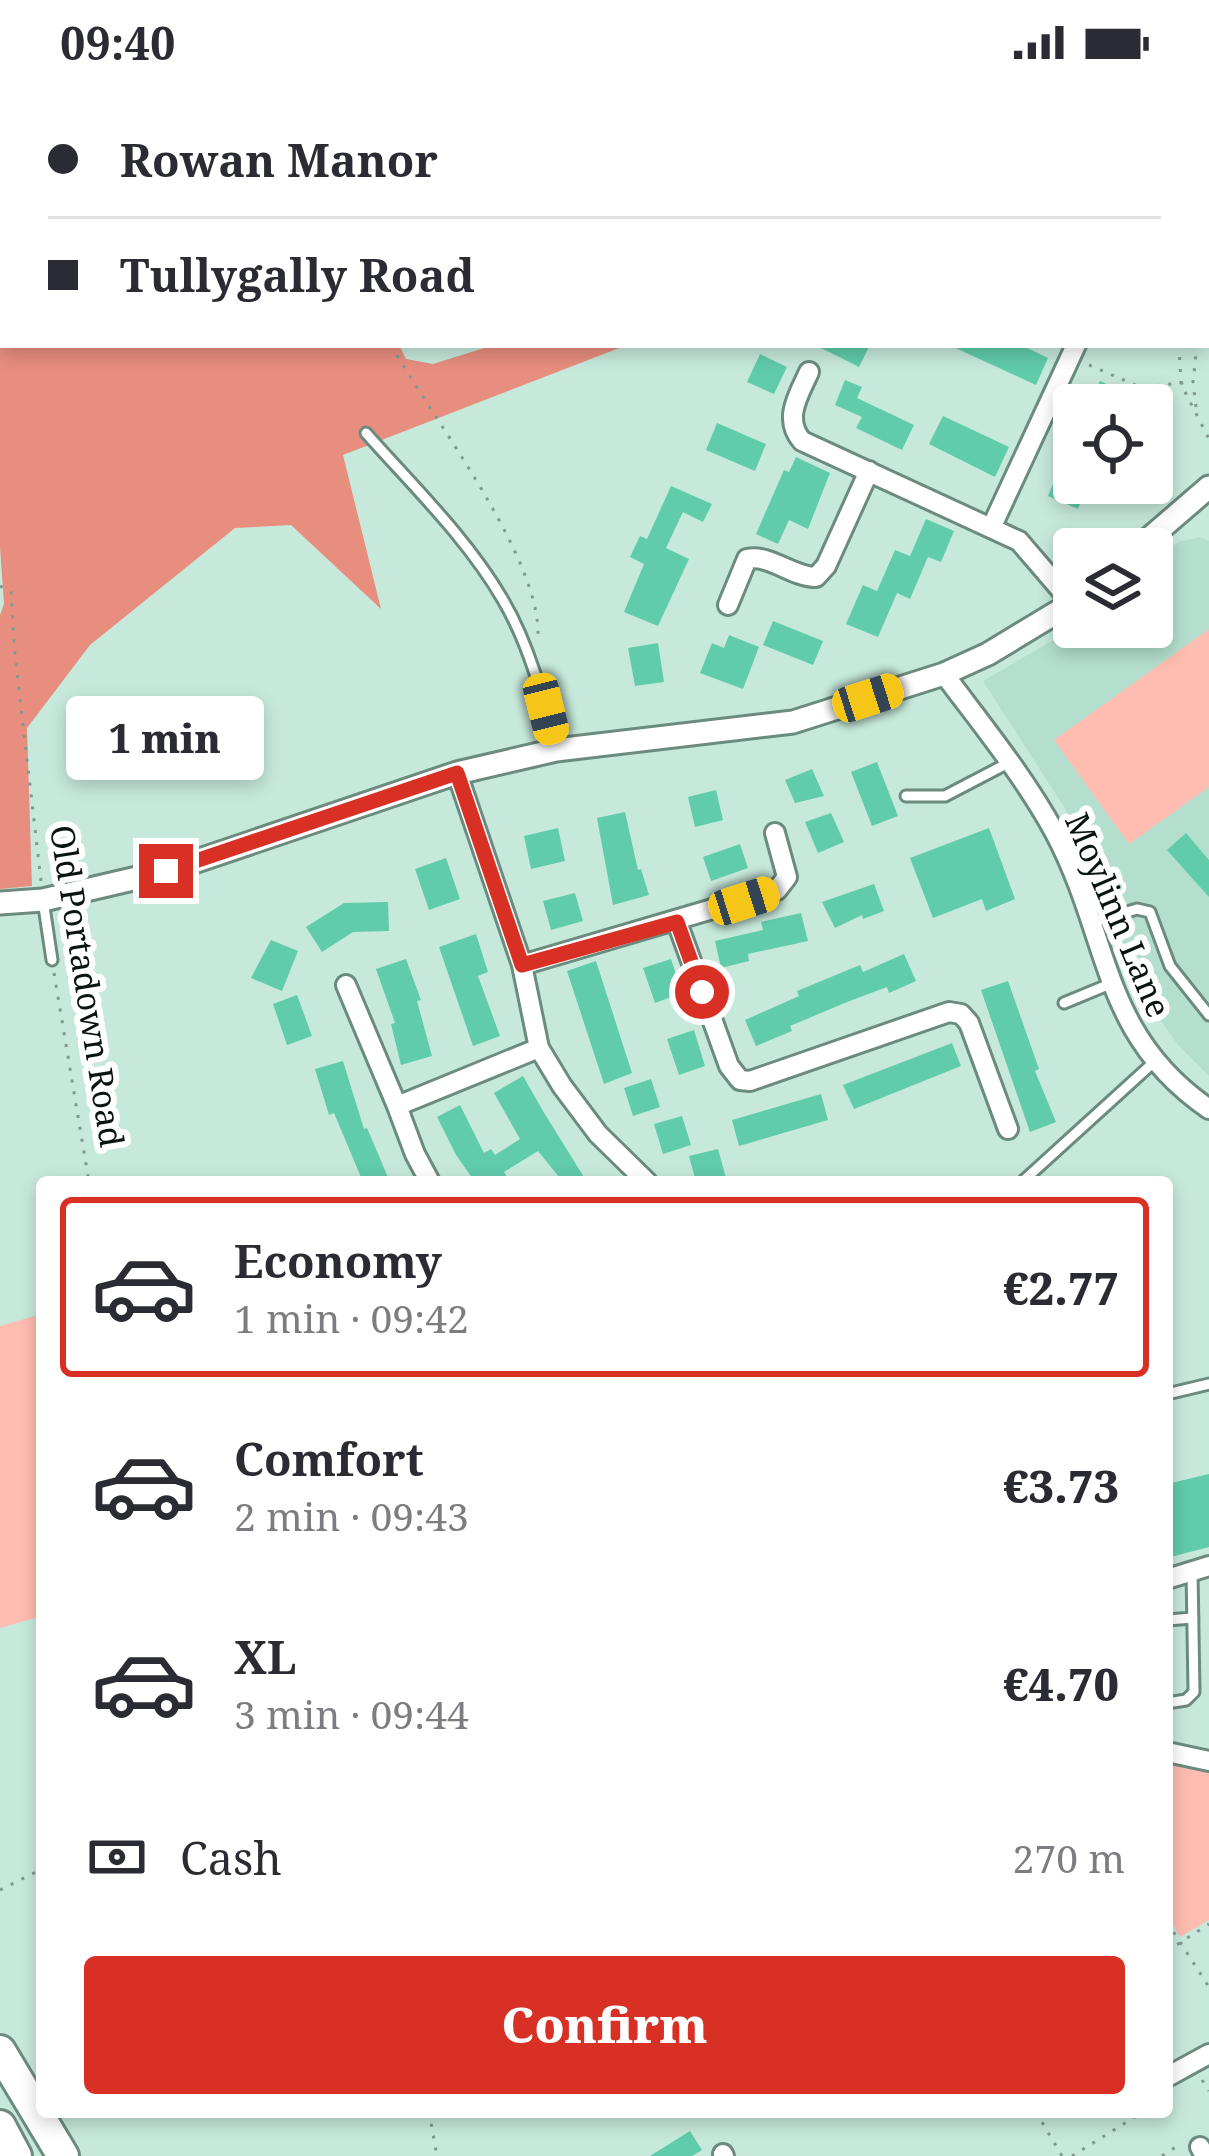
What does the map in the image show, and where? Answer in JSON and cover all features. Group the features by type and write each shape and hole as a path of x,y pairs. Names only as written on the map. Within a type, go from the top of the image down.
{"highway":[{"path":"0,2050 36,2111"},
{"path":"40,2118 63,2156"},
{"path":"0,2126 16,2156"}],"street":[{"path":"992,526 1074,351"},
{"path":"809,372 793,406 793,430 802,441 992,526 1019,541 1053,580"},
{"path":"728,604 747,559 757,556 803,577 816,577 826,566 869,472"},
{"path":"1161,528 1209,487"},
{"path":"0,903 43,900 166,871 457,773 556,750 794,722 944,674 1053,615"},
{"name":"Moylinn Lane","path":"944,674 1010,762 1053,830 1093,922 1110,984 1126,1019 1174,1084 1209,1109"},
{"path":"457,773 522,965 539,1048 598,1134 641,1176"},
{"path":"522,965 677,922 785,885 775,833"},
{"path":"677,922 729,1066 740,1080 750,1082 949,1012 961,1014 969,1023 1008,1129"},
{"path":"346,985 427,1176"},
{"path":"397,1106 539,1048"},
{"path":"1173,1753 1209,1761"},
{"path":"1173,2074 1209,2054"}],"lane":[{"path":"366,433 478,562 506,604 544,700 556,750"},
{"path":"906,796 945,796 1010,762"},
{"name":"Old Portadown Road","path":"43,900 52,960"},
{"path":"1093,922 1137,909 1150,912 1170,966 1209,1015"},
{"path":"1064,1003 1110,984"},
{"path":"1029,1176 1154,1062"},
{"path":"1173,1393 1209,1384"},
{"path":"1173,1701 1186,1700 1195,1692 1193,1618 1201,1569"},
{"path":"1173,1620 1193,1618"},
{"path":"1194,1662 1209,1661"}],"path":[{"path":"393,348 520,557 539,621 538,641"},
{"path":"1179,348 1181,384 1209,439"},
{"path":"1196,415 1192,382 1198,348"},
{"path":"1074,351 1132,385 1192,382"},
{"name":"Old Portadown Road","path":"0,586 11,592 14,656 43,900"},
{"name":"Old Portadown Road","path":"52,960 88,1176"},
{"path":"0,1890 36,1873"},
{"path":"1173,1947 1209,1924"},
{"path":"1173,1932 1209,1988"},
{"path":"430,2118 437,2156"},
{"path":"1040,2118 1062,2156"},
{"path":"1072,2156 1134,2118"}],"shaded area":[{"path":"0,348 400,348 406,359 433,364 484,348 619,348 343,455 381,609 291,525 235,528 90,645 27,728 32,886 0,889 0,615 4,604"},
{"path":"1200,537 1209,541 1209,1076 1159,1018 1125,948 1103,877 983,681 1053,640 1053,648 1173,648 1173,546"},
{"path":"1209,629 1209,787 1129,844 1054,740"},
{"path":"36,1316 36,1618 0,1628 0,1326"},
{"path":"1173,1764 1209,1773 1209,1920 1180,1937 1173,1925"}],"building":[{"path":"821,348 868,348 859,367"},
{"path":"956,348 1027,348 1048,358 1036,385"},
{"path":"760,354 787,367 774,394 747,382"},
{"path":"845,380 862,387 857,398 914,425 902,450 856,428 862,417 835,405"},
{"path":"943,416 1009,447 995,477 929,444"},
{"path":"717,423 766,444 755,471 706,450"},
{"path":"796,457 830,473 808,529 789,520 778,544 756,534 784,470 789,472"},
{"path":"671,486 712,504 703,522 683,512 666,548 689,559 658,626 624,612 644,564 630,557 640,536 647,539"},
{"path":"926,519 954,531 941,562 928,557 910,599 897,593 878,637 846,624 863,585 877,591 895,550 910,556"},
{"path":"773,621 823,641 813,665 763,645"},
{"path":"729,635 759,647 743,689 700,673 712,643 724,648"},
{"path":"658,643 664,682 635,686 628,648"},
{"path":"877,762 898,816 872,826 851,772"},
{"path":"812,769 824,796 795,803 785,780"},
{"path":"716,790 723,820 695,827 688,797"},
{"path":"625,812 638,870 649,895 613,905 597,818"},
{"path":"831,813 844,842 818,853 805,822"},
{"path":"558,828 565,861 531,869 524,836"},
{"path":"989,828 1015,899 986,911 982,899 933,918 910,858"},
{"path":"1186,833 1209,860 1209,897 1167,850"},
{"path":"740,844 748,868 711,881 703,857"},
{"path":"446,858 460,899 429,910 415,869"},
{"path":"874,884 884,911 835,928 822,902"},
{"path":"575,893 583,921 551,930 543,901"},
{"path":"388,902 389,931 353,932 322,952 306,927 344,903"},
{"path":"801,913 808,941 748,954 749,961 721,968 715,941 763,930 761,922"},
{"path":"476,934 488,972 478,976 500,1036 473,1046 439,947"},
{"path":"271,940 298,951 282,991 251,978"},
{"path":"904,954 916,981 889,993 887,987 847,1002 756,1046 745,1020 799,996 797,991 860,965 863,972"},
{"path":"406,959 421,1000 417,1001 432,1056 401,1065 391,1024 395,1023 376,969"},
{"path":"671,959 682,993 655,1003 643,968"},
{"path":"596,961 632,1073 604,1084 567,971"},
{"path":"1008,981 1056,1122 1030,1132 981,990"},
{"path":"297,995 312,1036 287,1045 273,1004"},
{"path":"694,1030 705,1066 679,1075 667,1039"},
{"path":"952,1043 961,1066 854,1109 843,1085"},
{"path":"343,1061 364,1129 387,1176 360,1176 334,1113 329,1115 315,1069"},
{"path":"523,1076 583,1176 558,1176 538,1151 504,1172 506,1176 471,1176 437,1117 460,1105 484,1153 491,1149 495,1155 520,1139 494,1093"},
{"path":"651,1079 660,1107 633,1116 624,1088"},
{"path":"821,1094 828,1120 739,1146 732,1120"},
{"path":"682,1116 691,1145 663,1154 654,1124"},
{"path":"718,1149 725,1176 694,1176 689,1156"},
{"path":"1209,1474 1209,1547 1173,1556 1173,1483"},
{"path":"690,2131 702,2150 692,2156 650,2156"}],"route":[{"path":"166,871 457,773 522,965 677,922 702,992"}]}
